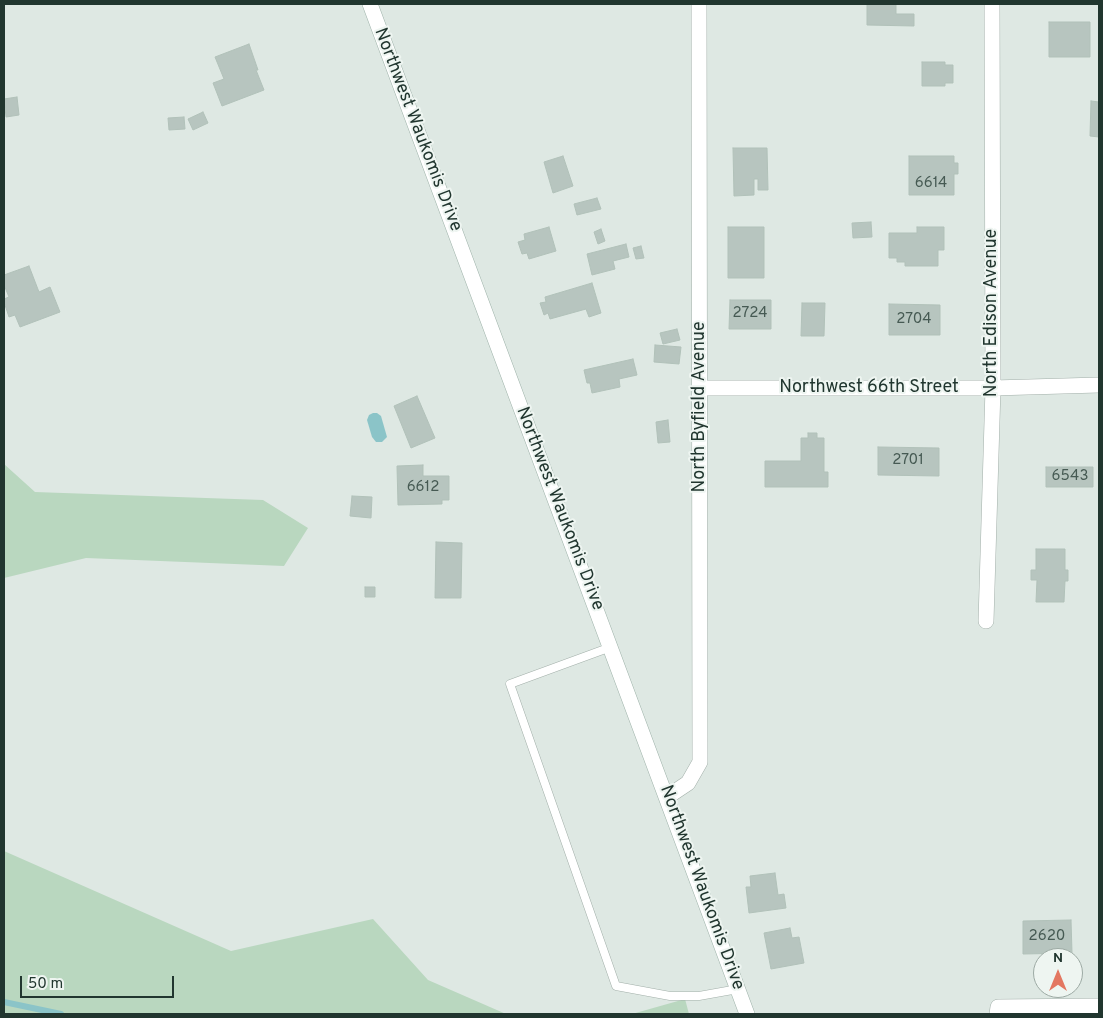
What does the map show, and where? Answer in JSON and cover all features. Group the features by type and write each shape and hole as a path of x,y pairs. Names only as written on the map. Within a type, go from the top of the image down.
{"street":[{"name":"Northwest Waukomis Drive","path":"370,4 747,1014"},
{"name":"North Byfield Avenue","path":"667,796 688,783 700,762 699,4"},
{"name":"North Edison Avenue","path":"986,621 993,388 992,4"},
{"name":"Northwest 66th Street","path":"700,388 993,388 1099,385"},
{"path":"997,1010 1099,1006"}],"lane":[{"path":"611,647 510,684 616,986 670,996 699,996 738,989"}],"green space":[{"path":"4,464 35,492 263,500 308,528 284,566 86,558 4,578"},
{"path":"4,851 231,951 373,919 428,980 506,1014 4,1014"},
{"path":"685,999 689,1014 632,1014"}],"water":[{"path":"373,413 381,416 387,437 382,442 376,442 372,437 367,420 369,415"}],"building":[{"path":"867,4 896,4 896,14 914,14 914,26 867,25"},
{"path":"1049,22 1090,22 1090,57 1049,57"},
{"path":"249,44 264,90 222,106 213,83 224,79 215,57"},
{"path":"922,62 945,62 945,65 953,65 953,83 945,83 945,86 922,86"},
{"path":"17,97 19,115 6,117 4,99"},
{"path":"1091,101 1099,102 1099,137 1090,136"},
{"path":"203,112 208,123 193,130 188,119"},
{"path":"184,117 185,129 169,130 168,118"},
{"path":"733,148 767,148 768,190 758,190 758,179 754,179 754,195 734,196"},
{"path":"563,156 573,186 553,193 544,162"},
{"path":"909,156 954,156 954,163 958,163 958,174 954,174 954,195 909,195"},
{"path":"597,198 601,209 577,215 574,204"},
{"path":"871,222 872,237 853,238 852,223"},
{"path":"549,227 556,251 529,259 527,253 522,254 518,242 525,240 524,234"},
{"path":"728,227 764,227 764,278 728,278"},
{"path":"917,227 944,227 944,250 938,250 938,266 905,266 905,262 897,262 897,258 889,258 889,233 917,233"},
{"path":"601,229 605,241 598,244 594,232"},
{"path":"626,244 629,257 613,261 615,269 592,275 587,254"},
{"path":"641,246 644,258 636,259 633,248"},
{"path":"29,266 39,292 50,287 60,312 20,327 15,315 9,317 4,302 4,299 9,297 4,285 4,275"},
{"path":"592,283 601,313 589,317 586,309 550,319 548,313 544,315 540,303 546,302 545,297"},
{"path":"730,300 771,300 771,329 729,329"},
{"path":"802,303 825,303 824,336 801,336"},
{"path":"889,304 940,305 940,335 889,335"},
{"path":"677,329 680,340 663,344 660,333"},
{"path":"655,345 681,347 679,364 654,362"},
{"path":"633,359 637,375 619,379 620,387 592,393 584,370"},
{"path":"417,396 435,438 411,448 394,406"},
{"path":"668,420 670,442 658,443 656,422"},
{"path":"808,433 817,433 817,438 824,438 824,472 828,472 828,487 765,487 765,461 801,461 801,438 808,438"},
{"path":"878,447 939,448 939,476 878,475"},
{"path":"423,465 423,476 449,476 449,500 442,500 442,504 398,505 397,466"},
{"path":"1046,467 1093,467 1093,487 1046,487"},
{"path":"352,496 372,497 371,518 350,516"},
{"path":"436,542 462,543 461,598 435,598"},
{"path":"1036,549 1065,549 1065,570 1068,570 1068,581 1065,581 1064,602 1036,602 1037,580 1031,580 1031,570 1036,570"},
{"path":"365,587 375,587 375,597 365,597"},
{"path":"775,873 778,895 784,894 786,908 749,913 746,887 751,887 750,876"},
{"path":"1071,920 1072,948 1033,948 1033,954 1023,954 1023,921"},
{"path":"790,928 792,938 799,937 804,963 771,969 764,933"}],"waterway":[{"path":"4,1002 61,1014"}]}
